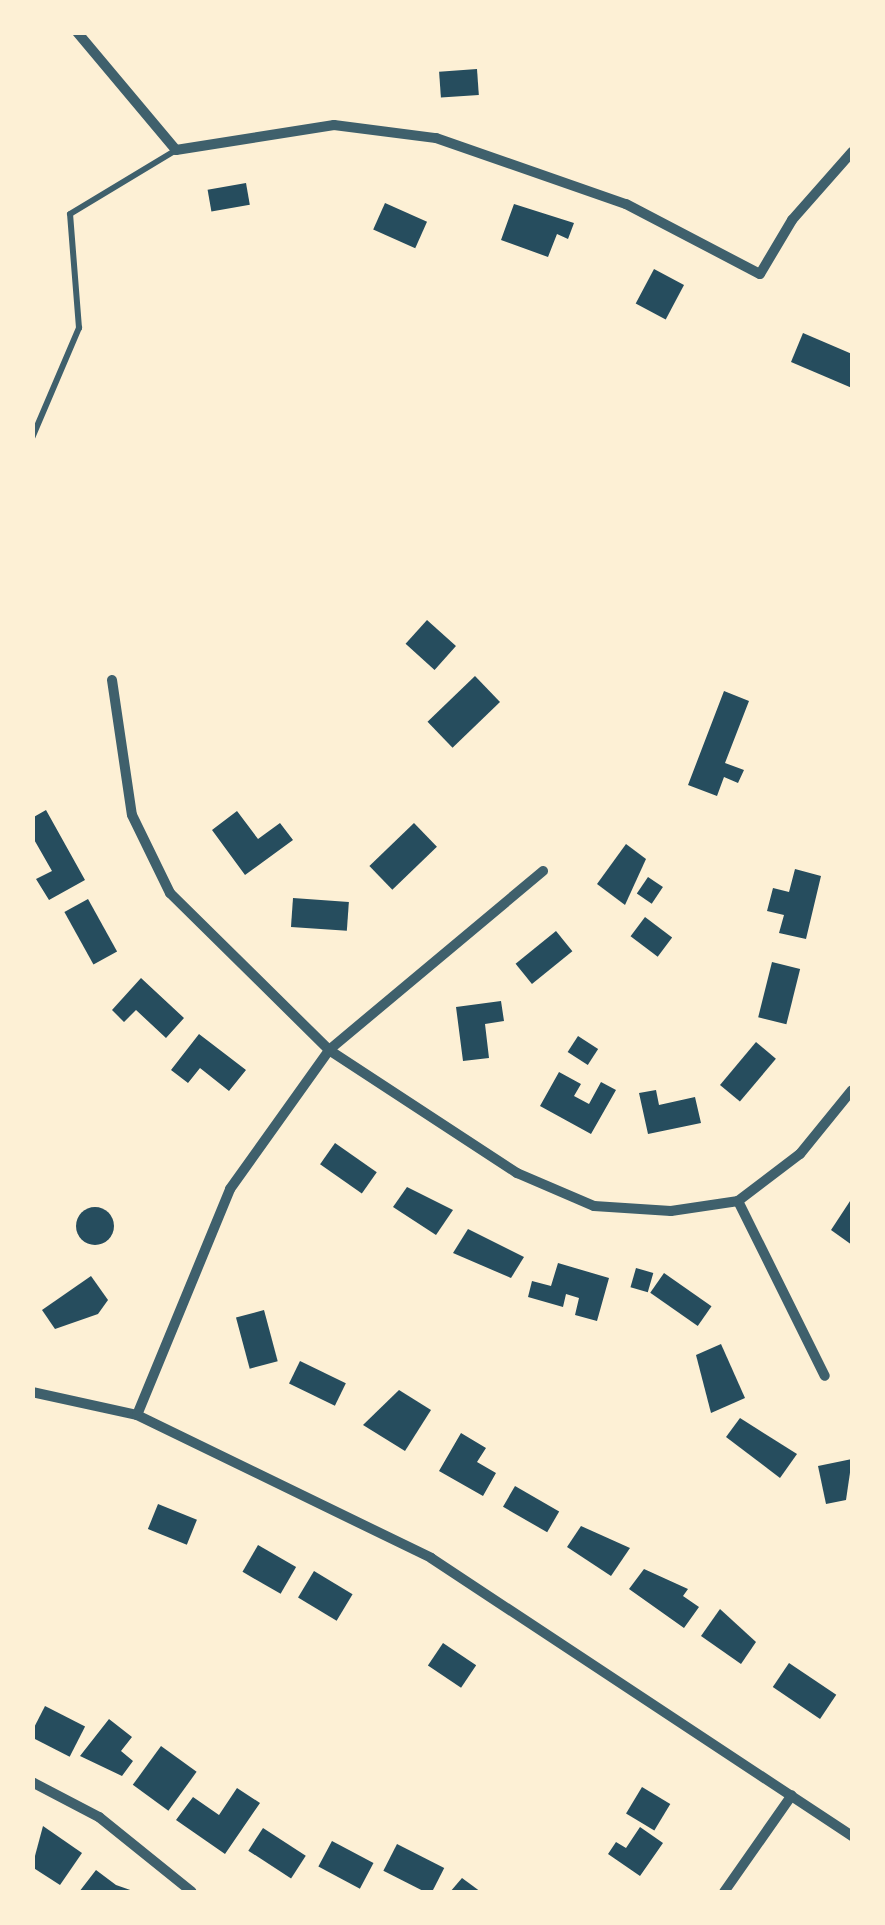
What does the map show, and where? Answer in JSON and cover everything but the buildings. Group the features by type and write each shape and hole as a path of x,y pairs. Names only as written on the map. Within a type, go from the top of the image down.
{"street":[{"path":"78,32 176,150 334,125 436,138 626,204 760,274 792,220 852,152"},
{"path":"112,680 132,815 170,893 329,1050 518,1173 594,1206 671,1212 738,1201 800,1154 852,1090"},
{"path":"136,1415 230,1189 329,1050 543,871"},
{"path":"738,1201 825,1376"},
{"path":"32,1392 136,1415 431,1558 852,1836"},
{"path":"32,1782 99,1817 192,1892"},
{"path":"724,1892 792,1795"}],"lane":[{"path":"32,438 80,328 70,214 176,150"}]}
